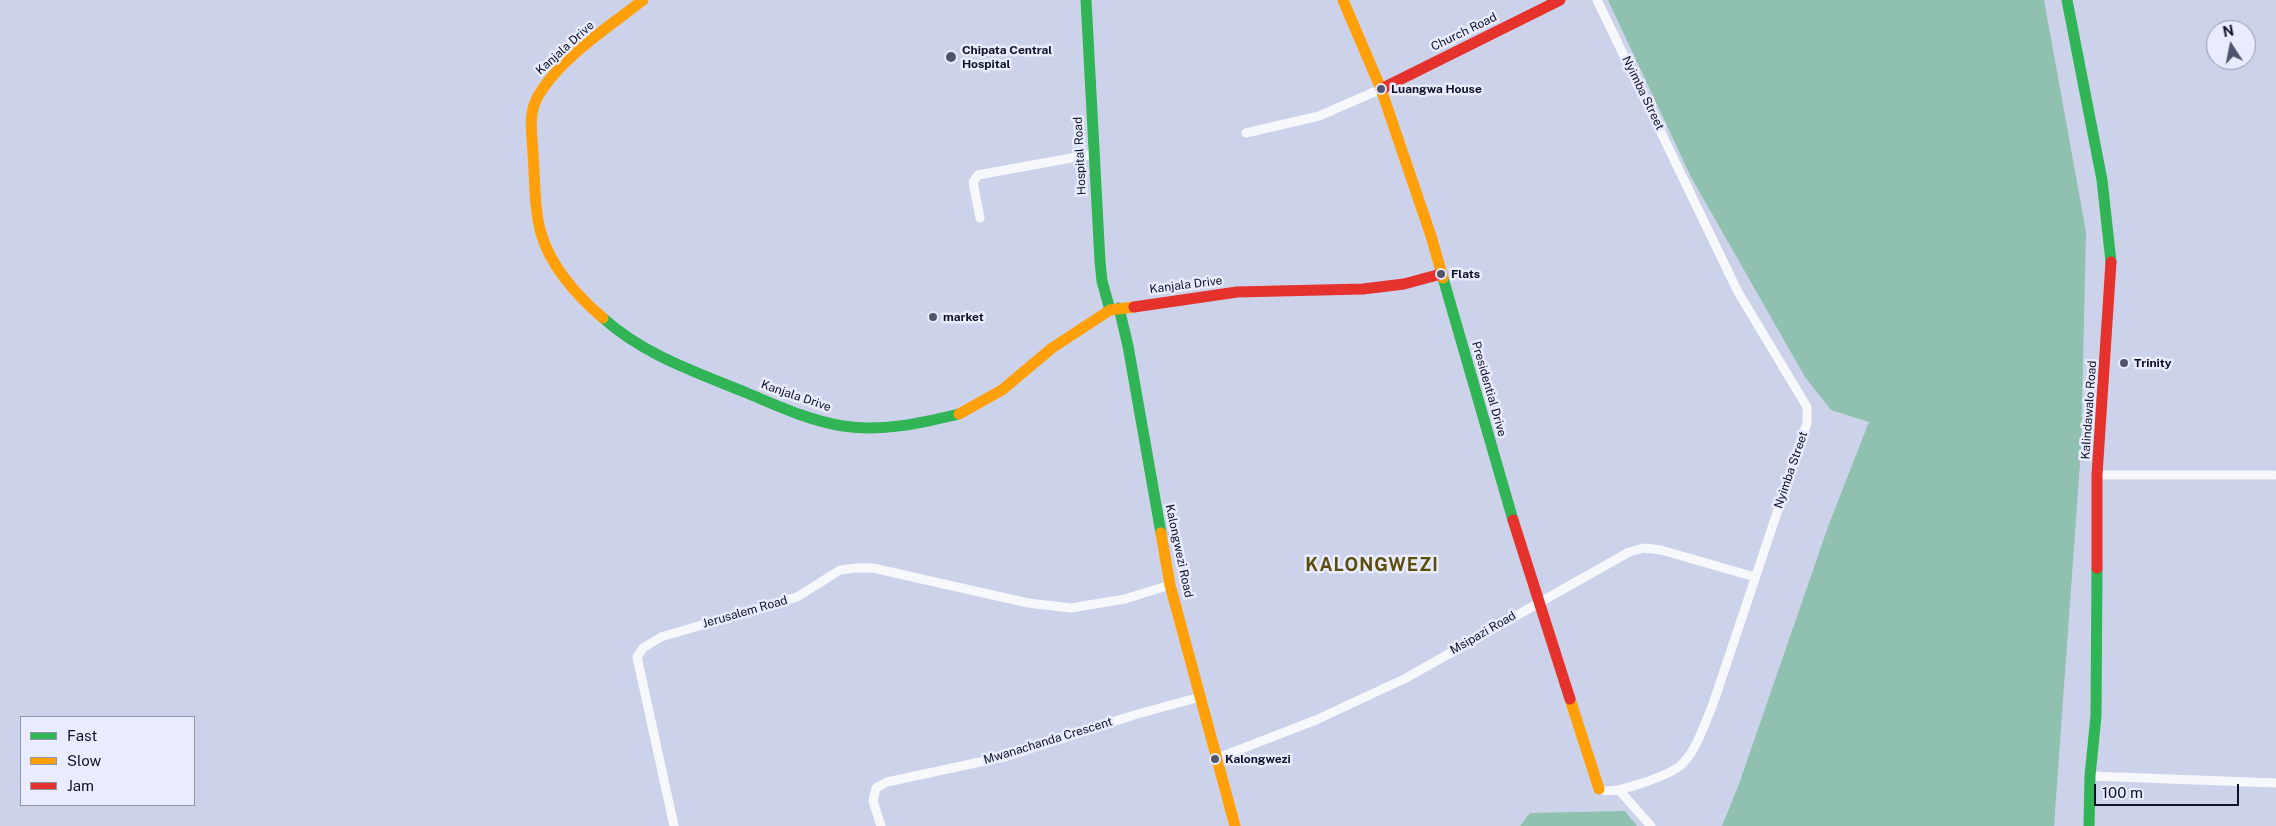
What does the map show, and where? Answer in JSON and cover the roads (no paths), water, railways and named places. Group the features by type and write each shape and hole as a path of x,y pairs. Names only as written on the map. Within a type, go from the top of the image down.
{"street":[{"name":"Kanjala Drive","path":"643,0 597,36 543,86 535,98 531,111 536,202 541,233 550,255 583,302 617,331 657,356 806,417 843,426 877,428 920,423 962,413 1002,390 1052,348 1114,309 1237,292 1363,289 1404,284 1441,274"},
{"name":"Hospital Road","path":"1086,0 1093,154 1102,281 1114,309"},
{"name":"Presidential Drive","path":"1344,0 1381,89 1441,274 1538,602 1599,789"},
{"name":"Church Road","path":"1381,89 1560,0"},
{"name":"Nyimba Street","path":"1597,0 1738,292 1807,407 1807,423 1712,707 1695,746 1680,766 1659,776 1619,790 1607,792 1599,789"},
{"name":"Kalindawalo Road","path":"2067,0 2102,180 2112,268 2097,475 2096,716 2090,776 2089,826"},
{"path":"1246,133 1319,116 1381,89"},
{"path":"980,218 973,182 978,175 1093,154"},
{"name":"Kalongwezi Road","path":"1114,309 1128,346 1170,584 1215,759 1235,826"},
{"path":"2097,475 2274,476"},
{"name":"Msipazi Road","path":"1215,759 1359,701 1406,678 1629,552 1644,548 1661,550 1755,577"},
{"name":"Jerusalem Road","path":"674,826 637,657 643,648 661,637 797,597 840,570 856,568 873,568 1028,604 1071,608 1125,599 1170,584"},
{"name":"Mwanachanda Crescent","path":"881,826 873,801 876,788 887,782 1008,756 1134,715 1200,697"},
{"path":"2090,776 2276,784"},
{"path":"1619,790 1651,826"}],"place":[{"name":"Chipata Central Hospital","path":"951,57"},
{"name":"Luangwa House","path":"1381,89"},
{"name":"Flats","path":"1441,274"},
{"name":"market","path":"933,317"},
{"name":"Trinity","path":"2124,363"},
{"name":"Kalongwezi","path":"1215,759"}],"district":[{"name":"KALONGWEZI","path":"1372,565"}]}
